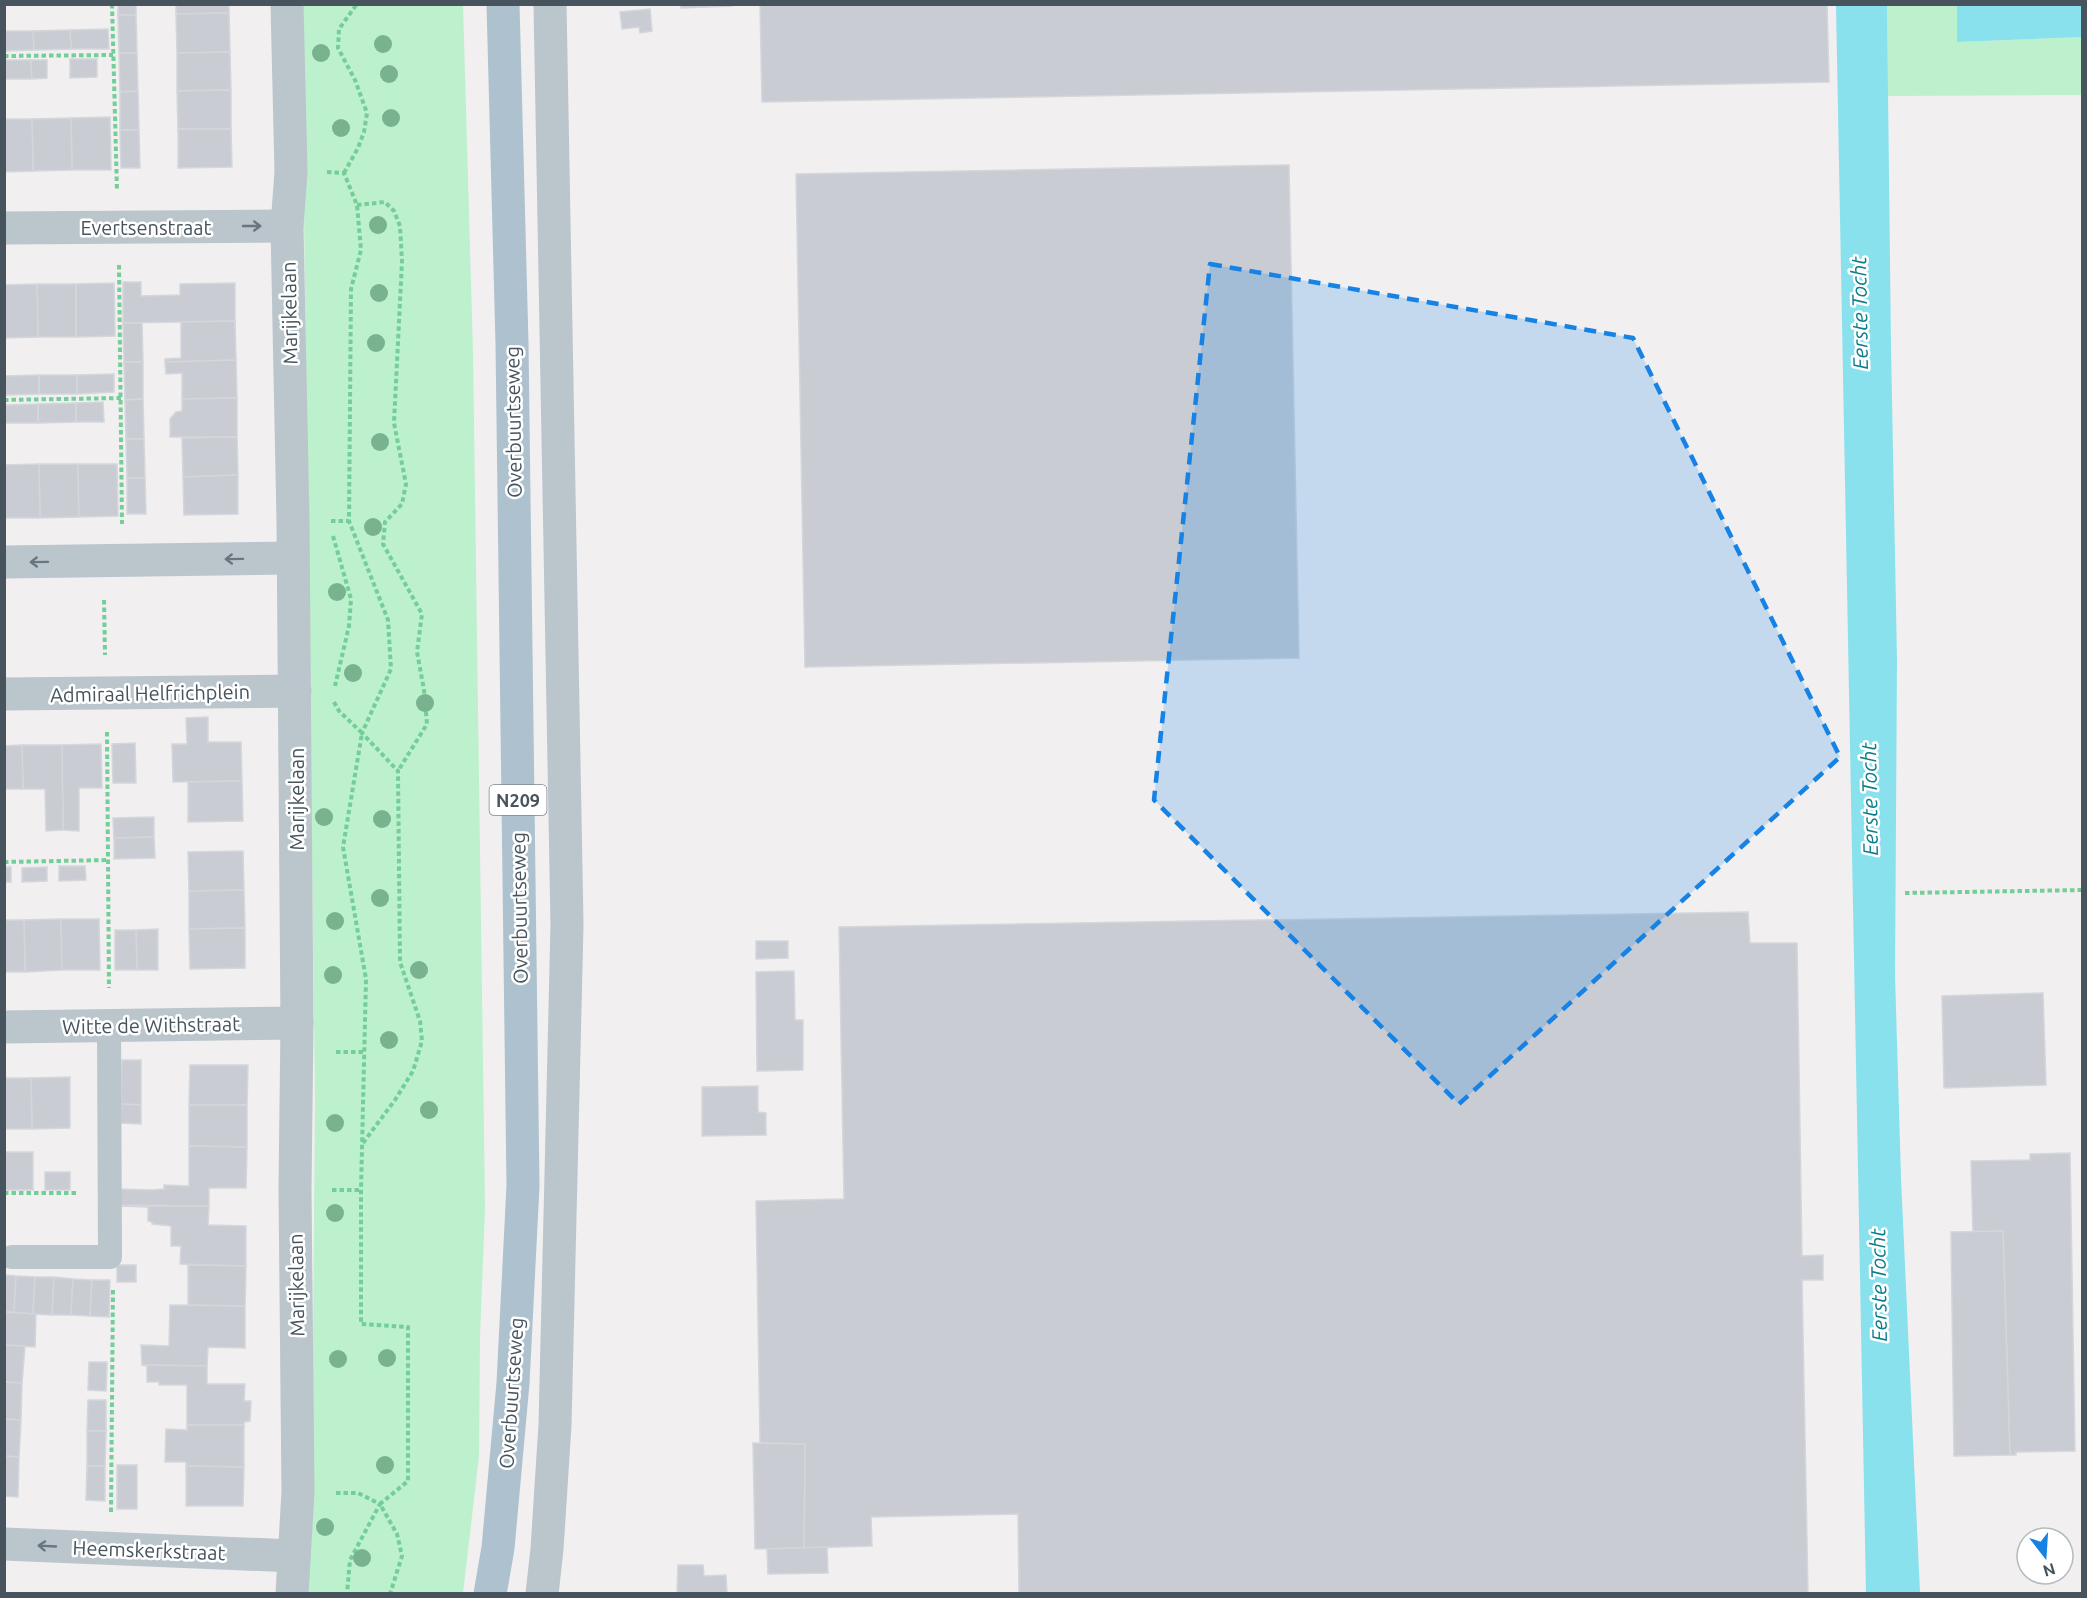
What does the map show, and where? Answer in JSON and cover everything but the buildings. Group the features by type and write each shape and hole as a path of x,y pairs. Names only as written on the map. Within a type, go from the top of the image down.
{"main road":[{"name":"Overbuurtseweg","path":"490,1593 498,1548 513,1383 523,1186 512,343 503,4"}],"street":[{"name":"Marijkelaan","path":"287,4 291,172 287,226 295,691 297,1023 295,1190 298,1492 292,1593"},
{"name":"Overbuurtseweg","path":"542,1593 555,1425 567,925 550,4"},
{"name":"Evertsenstraat","path":"4,228 287,226"},
{"path":"4,562 293,558"},
{"name":"Admiraal Helfrichplein","path":"4,694 295,691"},
{"name":"Witte de Withstraat","path":"4,1027 297,1023"},
{"name":"Heemskerkstraat","path":"4,1544 294,1556"}],"lane":[{"path":"12,1257 111,1257 110,1025"}],"path":[{"path":"110,1025 106,693 121,398 119,227 112,4"},
{"path":"344,173 358,148 364,132 367,113 355,80 338,48 339,29 357,4"},
{"path":"4,56 112,55"},
{"path":"291,172 344,173"},
{"path":"344,173 357,205 361,250 351,289 349,521 388,621 391,669 362,733 343,847 366,979 361,1324 408,1327 408,1481 380,1504 350,1560 347,1593"},
{"path":"357,205 385,202 394,211 399,226 401,249 394,423 406,483 402,504 385,522 383,544 422,614 417,652 427,724 398,771 400,962 420,1021 422,1041 412,1071 395,1100 363,1144"},
{"path":"4,400 121,398"},
{"path":"329,521 351,599 349,626 334,688"},
{"path":"332,698 339,711 398,771"},
{"path":"4,862 109,860"},
{"path":"1905,892 2082,890"},
{"path":"4,1193 110,1193"},
{"path":"111,1257 113,1273 111,1549"},
{"path":"298,1492 358,1493 380,1504 397,1534 402,1556 390,1593"}],"highlighted area":[{"path":"1210,264 1633,338 1840,757 1459,1104 1154,800"}],"green space":[{"path":"298,5 463,5 473,353 485,1208 480,1337 479,1456 463,1593 304,1593 312,1474 315,1096 303,131"},
{"path":"1887,5 1957,5 1957,42 2082,37 2082,95 1888,96"}],"water":[{"name":"Eerste Tocht","path":"1836,5 1887,5 1897,660 1895,975 1901,1178 1920,1593 1866,1593"},
{"path":"1957,5 2082,5 2082,37 1957,42"}]}
